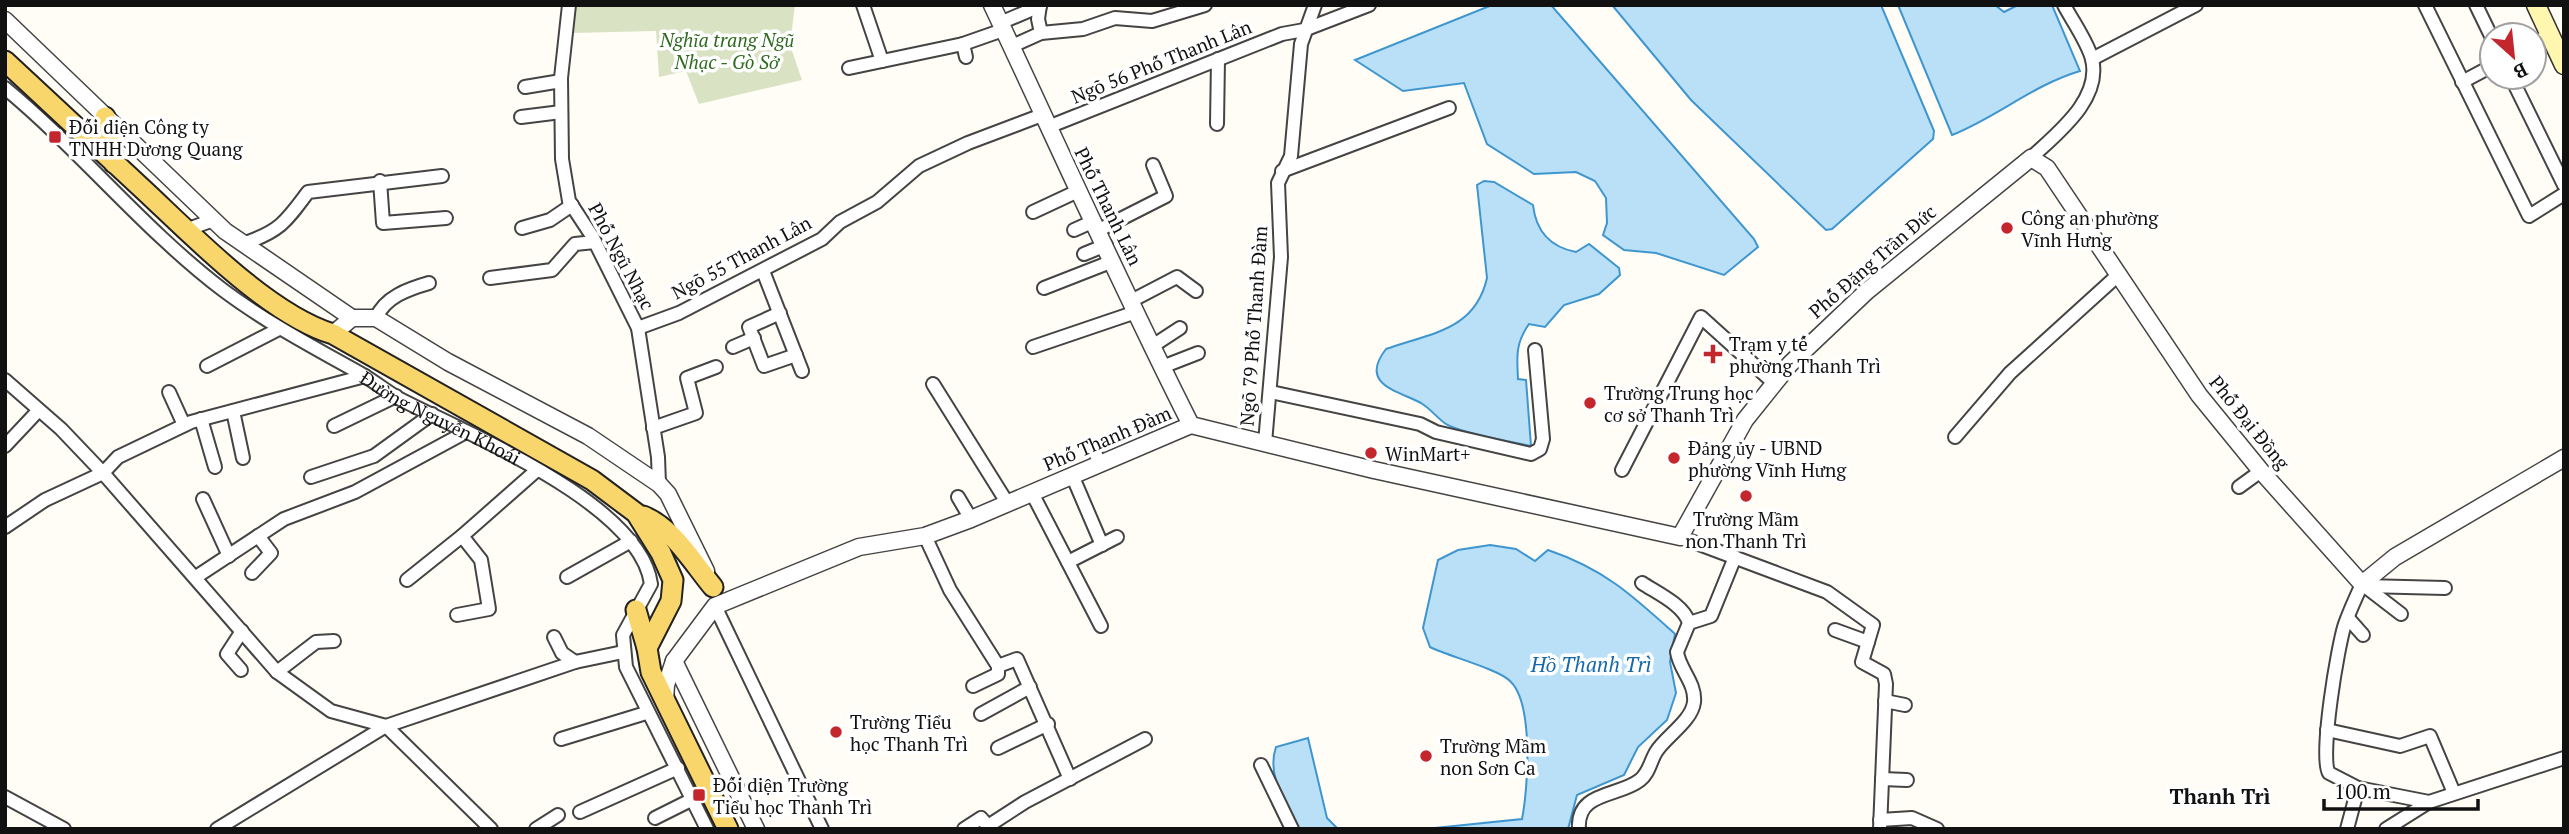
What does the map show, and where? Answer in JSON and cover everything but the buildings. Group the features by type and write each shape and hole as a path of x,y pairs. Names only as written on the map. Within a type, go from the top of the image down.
{"main road":[{"path":"2548,46 2564,65"},
{"name":"Đường Nguyễn Khoái","path":"5,61 186,230 263,293 311,327 333,334 593,480 636,513 662,552 673,580 671,601 647,648"},
{"path":"105,117 114,163"},
{"path":"636,513 657,523 714,596"},
{"path":"636,610 651,672 728,829"}],"street":[{"name":"Phố Ngũ Nhạc","path":"569,5 561,81 562,159 572,205 595,242 638,328 659,484"},
{"path":"863,5 882,61"},
{"name":"Phố Thanh Lân","path":"992,5 1078,191 1100,232 1151,347 1191,425"},
{"path":"1012,46 1041,33 1083,29 1115,18 1152,21 1205,5"},
{"name":"Ngõ 79 Phố Thanh Đàm","path":"1265,443 1281,257 1278,183 1291,156 1304,30 1315,5"},
{"name":"Ngõ 56 Phố Thanh Lân","path":"1045,121 1369,5"},
{"path":"1955,437 2010,373 2117,276 2047,168 2031,158 2067,123 2087,97 2093,77 2092,59 2064,5"},
{"path":"2092,59 2196,5"},
{"path":"2425,5 2529,216 2564,194"},
{"path":"2476,5 2484,21"},
{"path":"849,68 964,51 1002,26 1040,6"},
{"path":"1040,6 1038,19 1041,33"},
{"path":"5,20 213,220 242,244 352,318 376,318 448,362 588,436 659,484 685,526 714,596 822,829"},
{"path":"1217,124 1218,59"},
{"path":"2462,82 2478,73"},
{"path":"525,87 561,81"},
{"name":"Đường Nguyễn Khoái","path":"5,88 198,269 279,329 396,396 537,470 603,512 631,541 651,584 623,635 623,652"},
{"path":"2518,91 2564,185"},
{"path":"1282,171 1449,108"},
{"path":"521,117 561,112"},
{"name":"Ngõ 55 Thanh Lân","path":"638,328 679,313 822,239 839,222 877,202 919,166 994,132 1045,121"},
{"name":"Phố Đặng Trần Đức","path":"1680,537 1745,420 1774,383 1821,332 1867,291 2031,158"},
{"path":"1084,254 1100,232 1166,196 1153,165"},
{"path":"242,244 274,232 284,225 308,192 380,181 442,176"},
{"path":"380,181 383,223 446,218"},
{"path":"1033,212 1078,191"},
{"path":"522,228 550,220 572,205"},
{"path":"186,230 213,220"},
{"path":"1074,230 1100,232"},
{"path":"490,278 552,270 575,244 595,242"},
{"path":"1044,288 1113,261"},
{"path":"763,271 802,371"},
{"name":"Phố Đại Đồng","path":"2117,276 2199,395 2261,471 2363,585"},
{"path":"1033,347 1133,307 1177,277 1196,291"},
{"path":"376,318 384,306 406,289 429,283"},
{"path":"780,313 750,327 764,366 796,355"},
{"path":"1622,470 1701,317 1774,383"},
{"path":"333,334 352,318"},
{"path":"1151,347 1180,328"},
{"path":"208,366 279,329"},
{"path":"733,347 754,338"},
{"path":"1270,392 1420,425 1436,432 1531,454 1540,449 1543,439 1535,350"},
{"path":"1162,367 1198,353"},
{"path":"653,428 696,413 687,378 716,367"},
{"path":"5,527 45,500 103,473 118,457 184,425 365,376"},
{"path":"5,380 61,429 103,473 277,672 331,711 386,726 491,829"},
{"path":"933,384 1008,504"},
{"path":"169,392 184,425"},
{"path":"334,426 396,396"},
{"path":"5,446 38,411"},
{"path":"233,411 243,458"},
{"path":"312,477 374,456 432,414"},
{"path":"201,419 215,467"},
{"name":"Phố Thanh Đàm","path":"714,596 859,547 925,536 1008,504 1191,425 1680,537"},
{"path":"196,577 293,515 355,492 466,432"},
{"path":"1093,446 1098,463"},
{"path":"2429,802 2358,788 2326,769 2327,730 2337,657 2348,618 2363,585 2395,557 2564,458"},
{"path":"407,580 537,470"},
{"path":"2239,486 2261,471"},
{"path":"1072,475 1102,545"},
{"path":"1032,493 1101,626"},
{"path":"958,497 971,519"},
{"path":"203,499 229,556"},
{"path":"253,573 271,553 258,536"},
{"path":"457,615 489,609 481,560 462,536"},
{"path":"925,536 950,590 998,666 998,674 973,686"},
{"path":"1068,562 1117,537"},
{"path":"1680,537 1828,592 1873,625 1862,662 1884,674 1880,825 1912,818 1937,829"},
{"path":"567,578 631,541"},
{"path":"1689,623 1711,616 1735,557"},
{"path":"1579,829 1582,813 1598,795 1624,790 1641,779 1656,751 1694,706 1694,694 1677,652 1689,623 1684,611 1642,583"},
{"path":"2363,585 2445,588"},
{"path":"2363,585 2401,614"},
{"path":"665,703 666,685 674,661 714,596"},
{"path":"2348,618 2363,635"},
{"path":"1835,630 1868,642"},
{"path":"241,670 228,654 242,631"},
{"path":"554,638 562,653 575,662"},
{"path":"277,672 316,642 334,641"},
{"path":"217,829 386,726 575,662 623,652 632,684 678,768 707,829"},
{"path":"998,666 1017,659 1070,779"},
{"path":"674,661 756,829"},
{"path":"981,713 1030,687"},
{"path":"1885,701 1905,705"},
{"path":"561,739 646,713"},
{"path":"998,748 1048,724"},
{"path":"2327,730 2400,746 2430,736 2454,793"},
{"path":"964,829 981,818 988,827 1025,802 1145,739"},
{"path":"2386,829 2429,802 2564,758"},
{"path":"1261,765 1292,829"},
{"path":"580,812 678,768"},
{"path":"1882,779 1907,780"},
{"path":"2347,829 2358,788"},
{"path":"5,797 64,829"},
{"path":"655,818 693,799"},
{"path":"536,829 558,815"}],"green space":[{"name":"Nghĩa trang Ngũ Nhạc - Gò Sở","path":"574,5 795,5 790,45 802,80 699,104 686,71 659,77 656,31 572,33"}],"water":[{"path":"1492,5 1551,5 1754,239 1758,247 1724,275 1656,253 1624,250 1603,235 1607,223 1606,198 1595,181 1576,172 1534,174 1487,144 1464,83 1403,91 1355,60"},
{"path":"1612,5 1881,5 1934,131 1933,139 1832,229 1826,230 1691,100"},
{"path":"1898,5 1995,5 2004,12 2018,5 2052,5 2080,71 2046,84 1952,135"},
{"path":"1484,181 1494,182 1533,205 1537,223 1552,242 1576,252 1589,244 1619,268 1620,275 1599,294 1564,305 1545,327 1529,324 1524,331 1517,364 1518,379 1526,380 1531,446 1474,434 1446,424 1421,403 1385,385 1379,379 1377,371 1386,349 1434,333 1461,320 1481,296 1487,278 1477,185"},
{"name":"Hồ Thanh Trì","path":"1490,545 1516,549 1535,561 1548,550 1568,557 1616,584 1675,634 1670,662 1676,693 1667,720 1638,747 1624,775 1577,795 1568,829 1425,829 1522,819 1527,747 1526,726 1518,692 1504,676 1430,647 1423,628 1438,560 1458,550"},
{"path":"1308,738 1327,818 1338,829 1299,829 1275,779 1276,747"}],"place":[{"name":"Đối diện Công ty TNHH Dương Quang","path":"55,137"},
{"name":"Công an phường Vĩnh Hưng","path":"2007,228"},
{"name":"Trạm y tế phường Thanh Trì","path":"1713,354"},
{"name":"Trường Trung học cơ sở Thanh Trì","path":"1590,403"},
{"name":"WinMart+","path":"1371,453"},
{"name":"Đảng ủy - UBND phường Vĩnh Hưng","path":"1674,458"},
{"name":"Trường Mầm non Thanh Trì","path":"1746,496"},
{"name":"Trường Tiểu học Thanh Trì","path":"836,732"},
{"name":"Trường Mầm non Sơn Ca","path":"1426,756"},
{"name":"Đối diện Trường Tiểu học Thanh Trì","path":"699,795"}],"district":[{"name":"Thanh Trì","path":"2220,796"}]}
